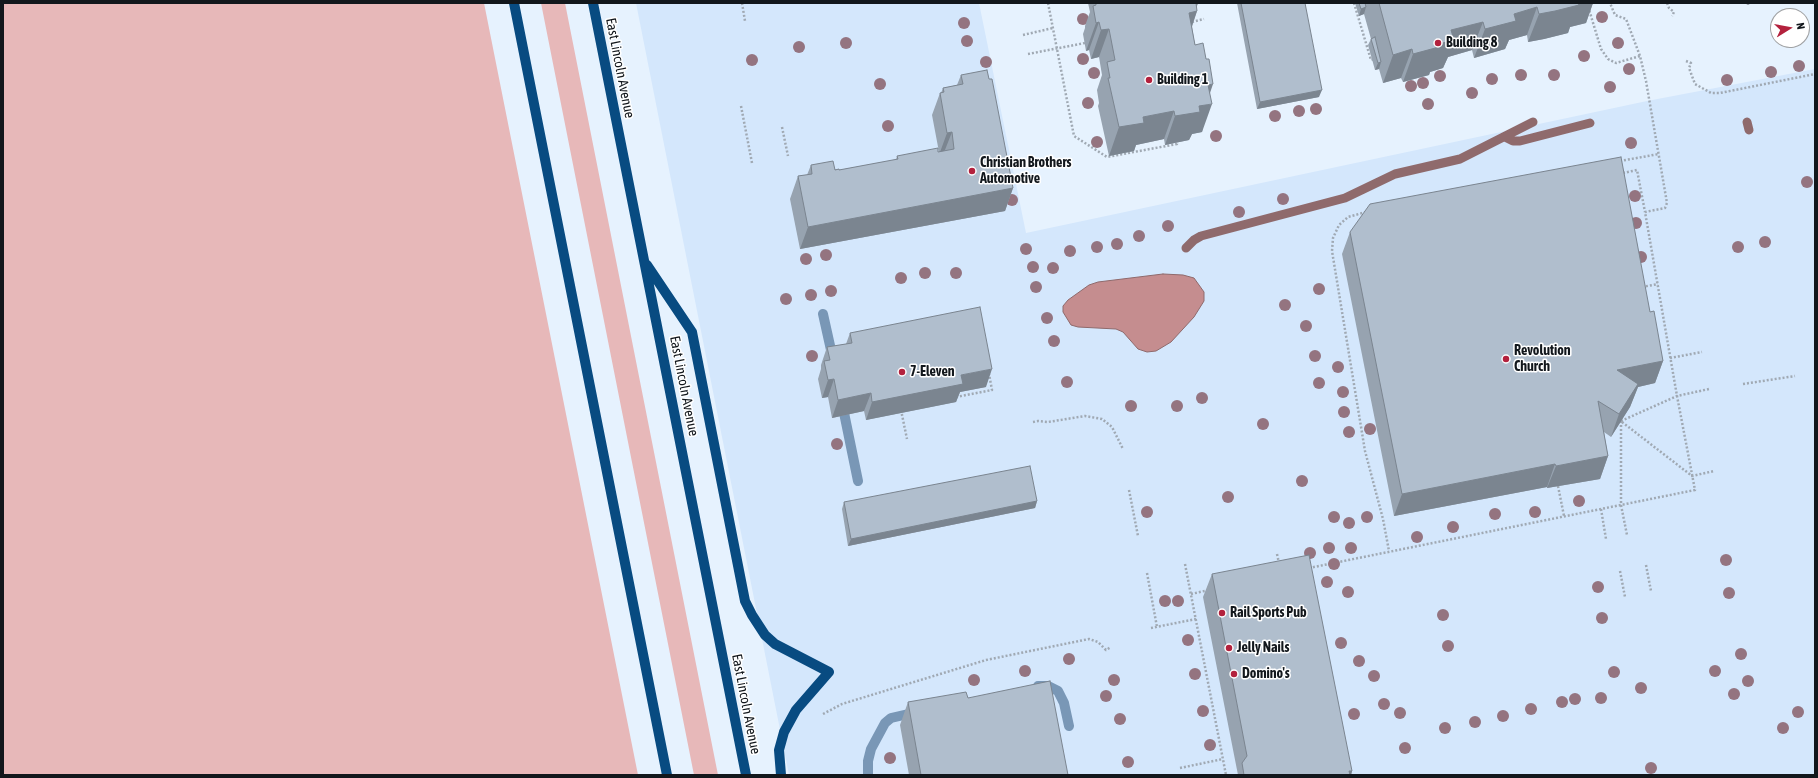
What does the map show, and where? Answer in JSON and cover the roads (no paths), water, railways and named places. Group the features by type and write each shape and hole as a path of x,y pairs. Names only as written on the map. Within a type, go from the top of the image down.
{"main road":[{"path":"514,3 667,775"},
{"name":"East Lincoln Avenue","path":"593,3 746,775"},
{"path":"644,260 692,332 745,601 765,635 775,644 829,672 796,710 784,732 780,750 781,775"}],"lane":[{"path":"823,314 834,367"},
{"path":"839,390 858,481"},
{"path":"1025,689 1048,686 1058,691 1064,703 1069,726"},
{"path":"868,775 870,749 885,723 891,718 924,710"}],"waterway":[{"path":"1186,248 1194,240 1201,236 1345,198 1395,174 1460,159 1533,122"},
{"path":"1747,122 1749,130"},
{"path":"1505,137 1513,141 1520,141 1590,123"}],"place":[{"name":"Building 8","path":"1438,43"},
{"name":"Building 1","path":"1149,80"},
{"name":"Christian Brothers Automotive","path":"972,171"},
{"name":"Revolution Church","path":"1506,359"},
{"name":"7-Eleven","path":"902,372"},
{"name":"Rail Sports Pub","path":"1222,613"},
{"name":"Jelly Nails","path":"1229,648"},
{"name":"Domino's","path":"1234,674"}]}
